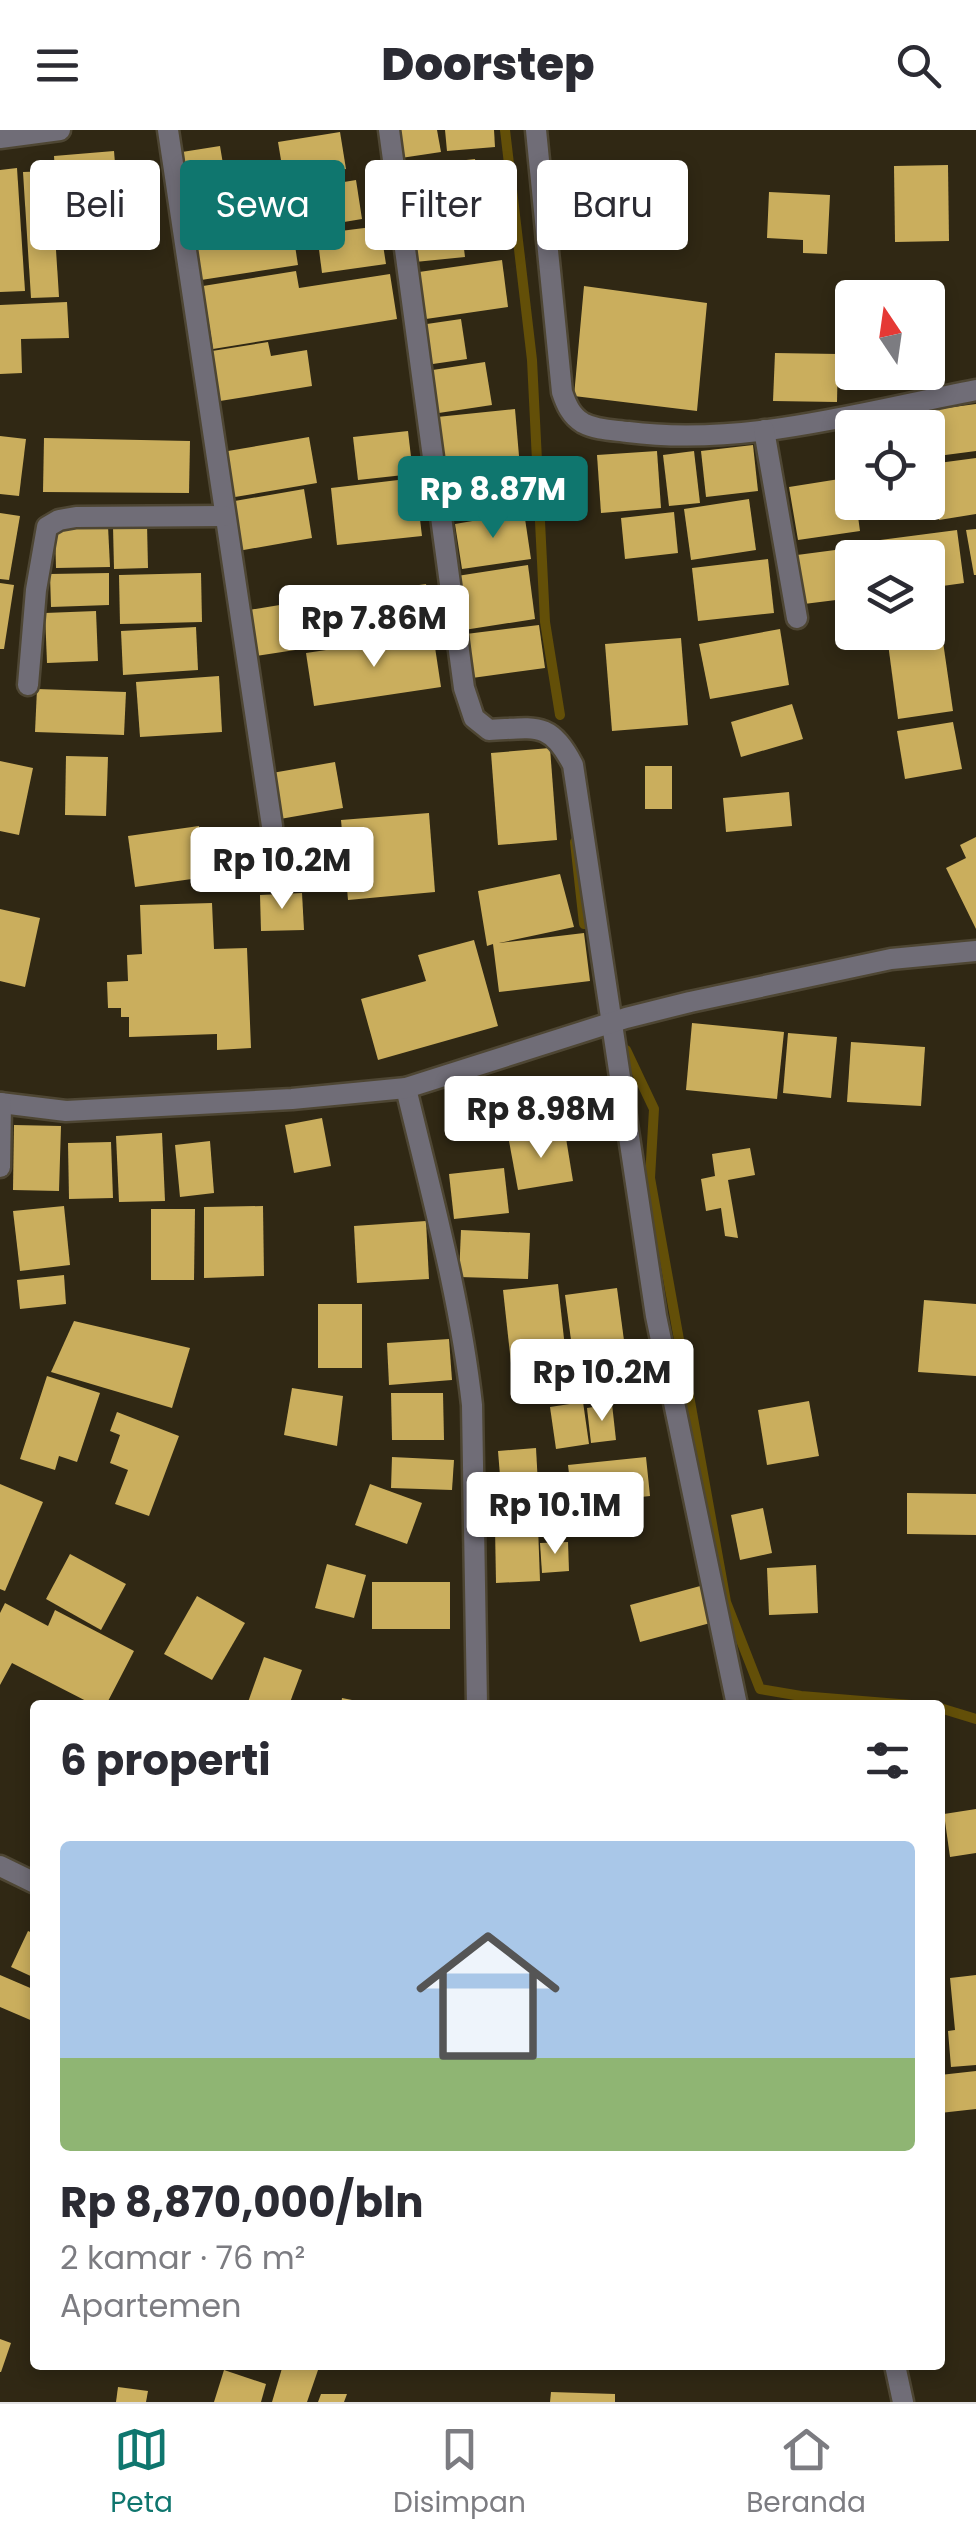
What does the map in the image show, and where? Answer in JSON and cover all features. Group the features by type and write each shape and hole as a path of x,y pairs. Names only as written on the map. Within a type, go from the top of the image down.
{"street":[{"path":"0,138 60,130"},
{"path":"168,130 272,826"},
{"path":"389,130 464,688 474,718 489,730 541,730 559,738 572,765 620,1022 656,1316 736,1700"},
{"path":"536,130 562,392 568,408 580,422 660,436 706,436 764,430 976,390"},
{"path":"764,430 797,618"},
{"path":"28,685 36,590 47,527 76,517 224,516"},
{"path":"0,1166 0,1103 66,1110 292,1099 406,1088 690,1002 892,959 976,950"},
{"path":"406,1088 460,1311 467,1358 472,1405 477,1700"},
{"path":"0,1866 30,1881"},
{"path":"897,2370 903,2402"}],"building":[{"path":"397,130 437,130 441,152 401,158"},
{"path":"445,130 494,130 495,147 447,151"},
{"path":"340,132 345,160 281,160 278,142"},
{"path":"220,146 222,160 183,160 182,152"},
{"path":"114,151 115,160 54,160 54,156"},
{"path":"948,165 949,241 895,242 894,166"},
{"path":"17,168 25,291 0,292 0,170"},
{"path":"23,172 30,172 30,250 56,250 59,297 31,298"},
{"path":"356,180 362,219 345,222 345,182"},
{"path":"769,192 830,195 827,254 803,253 803,240 767,238"},
{"path":"365,228 365,250 384,250 386,264 322,273 319,250 345,250 345,230"},
{"path":"196,250 296,250 298,265 201,280"},
{"path":"414,250 464,250 465,257 415,262"},
{"path":"502,260 508,307 426,319 419,272"},
{"path":"296,271 299,288 390,274 397,319 213,349 203,286"},
{"path":"584,286 707,303 697,411 574,396"},
{"path":"67,302 69,338 21,339 22,373 0,374 0,305"},
{"path":"461,319 467,359 426,365 420,325"},
{"path":"268,342 271,356 307,350 312,386 220,401 212,351"},
{"path":"775,353 835,354 837,402 773,401"},
{"path":"485,362 492,405 432,414 426,371"},
{"path":"976,404 976,451 945,455 945,410 931,410"},
{"path":"515,409 519,456 441,464 437,417"},
{"path":"408,431 413,474 358,480 353,437"},
{"path":"0,436 26,439 19,496 0,494"},
{"path":"309,437 317,483 229,498 222,452"},
{"path":"44,438 190,441 189,493 43,492"},
{"path":"753,445 758,491 706,497 701,451"},
{"path":"657,451 661,508 601,513 597,455"},
{"path":"694,451 700,503 669,506 663,455"},
{"path":"976,458 976,514 945,519 945,462"},
{"path":"513,460 520,506 469,513 463,468"},
{"path":"415,478 422,536 337,545 331,488"},
{"path":"835,480 835,520 858,520 860,531 798,540 789,487"},
{"path":"304,489 312,538 238,551 229,502"},
{"path":"749,499 756,550 691,560 684,509"},
{"path":"524,512 531,559 462,569 455,524"},
{"path":"674,512 678,553 625,559 621,518"},
{"path":"0,513 20,516 9,580 0,579"},
{"path":"147,524 148,568 114,569 113,526"},
{"path":"108,526 110,567 56,568 55,528"},
{"path":"976,529 976,575 974,575 966,530"},
{"path":"957,530 964,583 945,586 945,540 880,540"},
{"path":"835,550 835,600 804,604 797,555"},
{"path":"768,559 774,613 698,621 692,568"},
{"path":"528,565 535,619 464,630 457,576"},
{"path":"109,573 109,605 51,607 50,574"},
{"path":"201,573 202,622 120,624 119,575"},
{"path":"0,583 14,585 4,649 0,649"},
{"path":"426,584 432,628 349,640 343,596"},
{"path":"334,596 341,643 256,656 249,610"},
{"path":"96,611 98,661 47,663 45,613"},
{"path":"539,625 545,668 472,678 466,634"},
{"path":"196,627 198,670 123,675 121,631"},
{"path":"780,629 789,685 710,699 699,644"},
{"path":"433,634 441,687 314,706 306,653"},
{"path":"681,638 688,725 612,731 605,644"},
{"path":"889,650 944,650 953,711 898,719"},
{"path":"219,676 222,732 140,737 136,682"},
{"path":"37,689 126,692 124,735 35,732"},
{"path":"792,704 803,739 741,757 731,722"},
{"path":"953,722 962,769 905,779 897,731"},
{"path":"550,748 557,840 498,845 491,753"},
{"path":"66,756 108,757 106,816 65,815"},
{"path":"0,761 33,768 19,835 0,831"},
{"path":"335,762 343,808 280,819 272,773"},
{"path":"645,766 672,766 672,809 645,809"},
{"path":"789,792 792,826 726,832 723,798"},
{"path":"429,813 435,892 348,900 341,820"},
{"path":"199,826 206,877 135,887 128,836"},
{"path":"976,837 976,929 946,868 966,858 960,845"},
{"path":"560,874 574,927 499,943 584,933 590,981 499,992 493,944 487,946 478,891"},
{"path":"302,893 304,930 261,931 260,895"},
{"path":"212,903 214,949 247,948 251,1048 217,1050 217,1034 129,1037 129,1017 121,1017 121,1008 108,1008 107,982 128,981 127,955 142,954 140,905"},
{"path":"0,909 40,918 25,987 0,981"},
{"path":"474,940 498,1026 378,1060 361,999 426,981 418,955"},
{"path":"692,1023 784,1032 777,1099 686,1090"},
{"path":"788,1033 837,1037 831,1098 783,1093"},
{"path":"851,1042 925,1047 921,1106 847,1102"},
{"path":"322,1118 331,1166 294,1173 285,1125"},
{"path":"14,1125 61,1126 59,1191 13,1190"},
{"path":"565,1132 573,1181 518,1190 509,1141"},
{"path":"162,1133 165,1201 119,1202 116,1136"},
{"path":"210,1141 214,1193 180,1197 175,1145"},
{"path":"111,1142 113,1198 69,1199 68,1143"},
{"path":"750,1148 755,1175 728,1180 738,1238 725,1236 721,1208 706,1211 701,1179 715,1176 712,1154"},
{"path":"504,1168 509,1213 454,1219 449,1174"},
{"path":"64,1206 70,1265 20,1271 13,1211"},
{"path":"263,1206 264,1276 204,1278 204,1207"},
{"path":"151,1209 195,1209 194,1280 151,1280"},
{"path":"426,1221 429,1279 357,1283 354,1226"},
{"path":"461,1230 530,1233 528,1279 459,1277"},
{"path":"64,1275 66,1304 20,1309 17,1280"},
{"path":"558,1284 566,1357 511,1363 503,1290"},
{"path":"617,1288 625,1348 573,1355 565,1295"},
{"path":"924,1300 976,1304 976,1376 918,1372"},
{"path":"318,1304 362,1304 362,1368 318,1368"},
{"path":"74,1321 190,1348 172,1408 51,1372"},
{"path":"449,1339 452,1380 389,1385 387,1343"},
{"path":"47,1376 100,1393 77,1462 59,1456 55,1470 20,1459"},
{"path":"292,1388 343,1396 337,1446 284,1435"},
{"path":"391,1393 443,1393 444,1440 392,1440"},
{"path":"809,1401 819,1456 767,1465 758,1410"},
{"path":"583,1402 589,1444 556,1449 550,1407"},
{"path":"612,1404 616,1440 591,1443 587,1408"},
{"path":"117,1412 179,1436 149,1516 115,1504 128,1470 110,1463 120,1435 110,1431"},
{"path":"536,1448 538,1485 501,1488 498,1451"},
{"path":"392,1457 454,1460 452,1490 391,1488"},
{"path":"646,1457 650,1496 605,1501 607,1522 575,1526 568,1465"},
{"path":"0,1484 43,1502 5,1591 0,1589"},
{"path":"370,1484 422,1503 407,1544 355,1525"},
{"path":"907,1493 976,1494 976,1535 907,1534"},
{"path":"763,1508 772,1553 740,1560 731,1515"},
{"path":"538,1526 540,1581 496,1583 495,1527"},
{"path":"568,1542 569,1571 542,1573 540,1543"},
{"path":"70,1554 126,1584 101,1630 46,1599"},
{"path":"327,1564 366,1575 354,1618 315,1608"},
{"path":"816,1565 818,1613 769,1615 767,1568"},
{"path":"372,1582 450,1582 450,1629 372,1629"},
{"path":"704,1585 714,1622 640,1642 630,1605"},
{"path":"197,1596 245,1623 212,1680 164,1654"},
{"path":"5,1603 48,1626 55,1610 134,1651 109,1700 84,1700 12,1663 0,1685 0,1613"},
{"path":"264,1657 302,1670 291,1700 249,1700"},
{"path":"976,1809 976,1853 950,1857 945,1814"},
{"path":"28,1931 30,1932 30,1976 11,1967"},
{"path":"0,1975 30,1988 30,2020 0,2007"},
{"path":"976,1975 976,2065 951,2067 948,2031 955,2030 950,1978"},
{"path":"976,2071 976,2109 945,2112 945,2074"},
{"path":"0,2339 11,2343 1,2372 0,2372"},
{"path":"224,2370 266,2384 261,2402 214,2402"},
{"path":"282,2370 318,2370 307,2402 272,2402"},
{"path":"118,2387 148,2391 146,2402 116,2402"},
{"path":"551,2392 615,2394 615,2402 550,2402"},
{"path":"321,2394 347,2394 344,2402 318,2402"}],"waterway":[{"path":"505,130 532,360 545,622 560,715"},
{"path":"575,842 584,924"},
{"path":"626,1050 654,1109 650,1178 726,1602 760,1689 850,1700"},
{"path":"945,1710 976,1719"}]}
